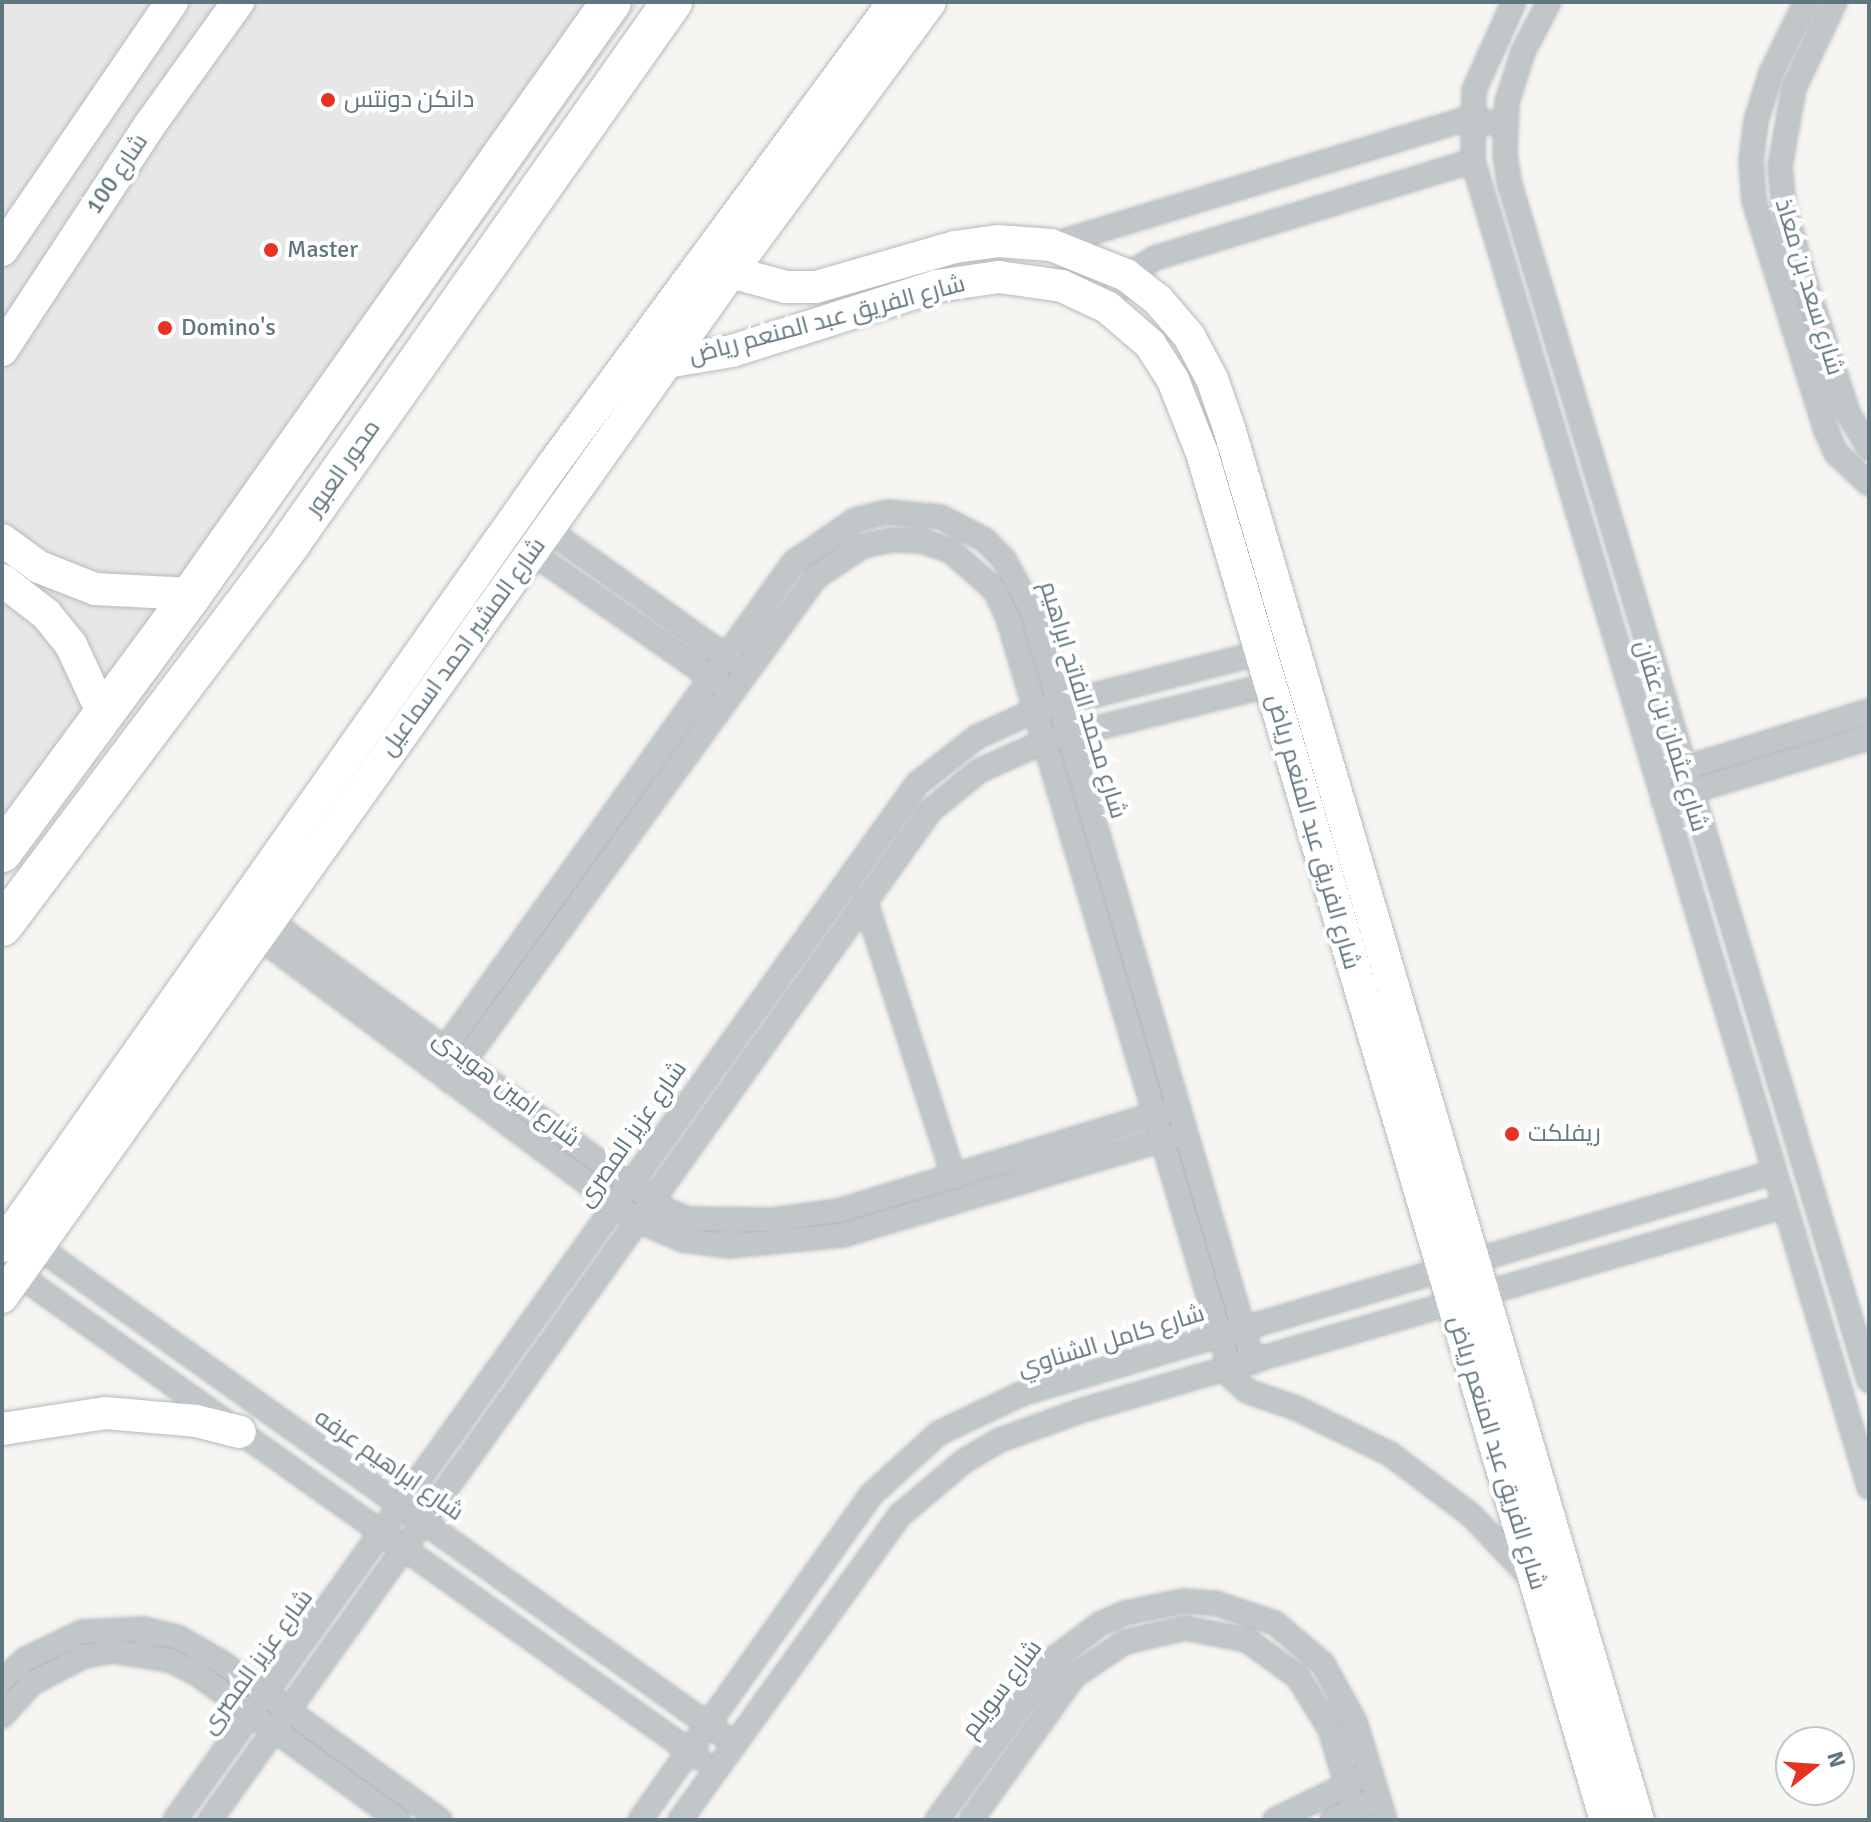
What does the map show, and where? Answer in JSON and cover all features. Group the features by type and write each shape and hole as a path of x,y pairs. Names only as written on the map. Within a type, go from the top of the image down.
{"highway":[{"name":"محور العبور","path":"2,852 192,594 611,2"},
{"name":"محور العبور","path":"2,926 291,542 672,2"}],"street":[{"path":"2,250 172,2"},
{"name":"شارع 100","path":"2,350 149,126 238,2"},
{"name":"شارع المشير احمد اسماعيل","path":"12,1259 251,919 534,490 894,2"},
{"name":"شارع المشير احمد اسماعيل","path":"251,919 539,540 930,2"},
{"name":"شارع عثمان بن عفان","path":"1514,2 1483,63 1470,118 1473,161 1785,1206 1866,1463 1869,1487"},
{"name":"شارع عثمان بن عفان","path":"1549,2 1523,52 1504,126 1510,185 1869,1380"},
{"name":"شارع سعد بن معاذ","path":"1806,2 1771,73 1756,121 1751,161 1754,201 1825,428 1836,453 1869,484"},
{"name":"شارع سعد بن معاذ","path":"1835,2 1794,88 1780,166 1784,206 1806,285 1848,413 1869,448"},
{"path":"1051,245 1470,118 1504,126"},
{"path":"1107,307 1126,275 1155,258 1473,161"},
{"path":"998,241 992,262 999,277"},
{"name":"شارع الفريق عبد المنعم رياض","path":"731,272 786,287 816,287 955,247 998,241 1051,245 1126,275 1158,300 1189,336 1212,379 1456,1266"},
{"name":"شارع الفريق عبد المنعم رياض","path":"667,362 732,351 937,286 999,277 1062,286 1107,307 1150,344 1187,412 1270,685 1466,1299 1638,1820"},
{"name":"شارع محمد الفاتح ابراهيم","path":"432,1067 782,576 825,535 855,520 920,512 961,525 1004,560 1032,610 1253,1362"},
{"path":"2,540 39,567 95,589 192,594"},
{"path":"539,540 632,589 745,671"},
{"path":"539,540 615,611 730,692"},
{"name":"شارع محمد الفاتح ابراهيم","path":"450,1081 799,597 837,560 892,540 922,541 963,559 995,590 1036,710 1230,1368"},
{"path":"2,580 46,614 71,645 104,716"},
{"path":"615,611 632,589"},
{"name":"شارع عزيز المصرى","path":"175,1820 917,784 977,737 1036,710 1260,653"},
{"path":"210,1820 911,835 953,789 979,771 1045,741 1270,685"},
{"path":"1656,776 1869,711"},
{"path":"1663,800 1869,738"},
{"path":"865,900 954,1178"},
{"name":"شارع امين هويدى","path":"251,919 446,1048 653,1201 688,1219 773,1220 838,1211 1178,1108"},
{"name":"شارع امين هويدى","path":"251,919 450,1081 639,1221 669,1236 730,1246 817,1240 1186,1134"},
{"path":"496,978 514,992"},
{"path":"543,1150 559,1129"},
{"name":"شارع كامل الشناوي","path":"640,1820 871,1495 939,1433 1021,1394 1775,1172"},
{"path":"680,1820 873,1548 941,1478 1000,1440 1039,1424 1785,1206"},
{"path":"12,1259 240,1432 715,1770"},
{"name":"شارع ابراهيم عرفه","path":"12,1259 401,1505 734,1743"},
{"name":"شارع الفريق عبد المنعم رياض","path":"1466,1299 1539,1588 1606,1820"},
{"path":"1230,1368 1238,1387 1344,1429 1432,1483 1471,1515 1539,1588"},
{"path":"2,1429 105,1413 196,1421 240,1432"},
{"name":"شارع سويلم","path":"937,1820 1056,1657 1088,1631 1125,1613 1183,1601 1245,1610 1301,1641 1342,1690 1385,1820"},
{"path":"2,1680 53,1643 113,1628 144,1629 201,1648 440,1820"},
{"name":"شارع سويلم","path":"971,1820 1074,1676 1125,1642 1185,1628 1247,1640 1298,1677 1324,1715 1356,1815"},
{"path":"2,1716 32,1683 56,1667 113,1651 170,1660 253,1714 398,1820"},
{"path":"1275,1820 1371,1773"},
{"path":"1332,1820 1356,1815 1378,1798"}],"shaded area":[{"path":"2,2 641,2 149,690 2,884"}],"place":[{"name":"دانكن دونتس","path":"328,100"},
{"name":"Master","path":"271,250"},
{"name":"Domino's","path":"165,328"},
{"name":"ريفلكت","path":"1512,1134"}]}
